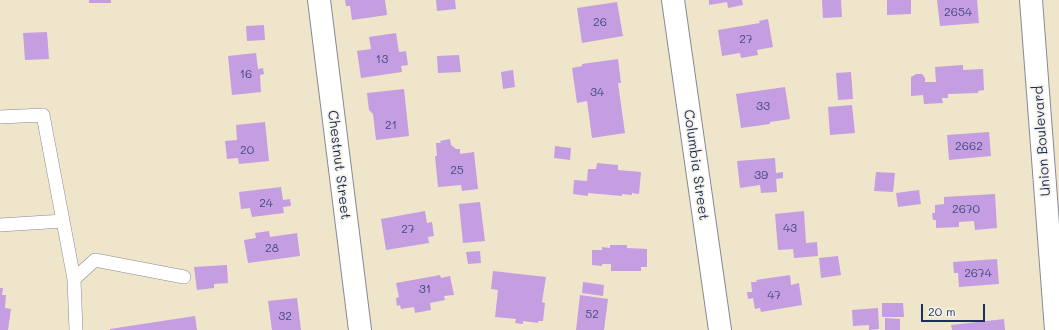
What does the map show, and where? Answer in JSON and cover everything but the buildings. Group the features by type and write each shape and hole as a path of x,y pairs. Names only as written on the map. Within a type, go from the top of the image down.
{"street":[{"name":"Chestnut Street","path":"319,0 360,330"},
{"name":"Columbia Street","path":"673,0 720,330"},
{"name":"Union Boulevard","path":"1031,0 1056,330"}],"lane":[{"path":"0,117 43,115 74,279 76,330"},
{"path":"0,225 63,221"},
{"path":"74,279 95,260 184,277"}]}
